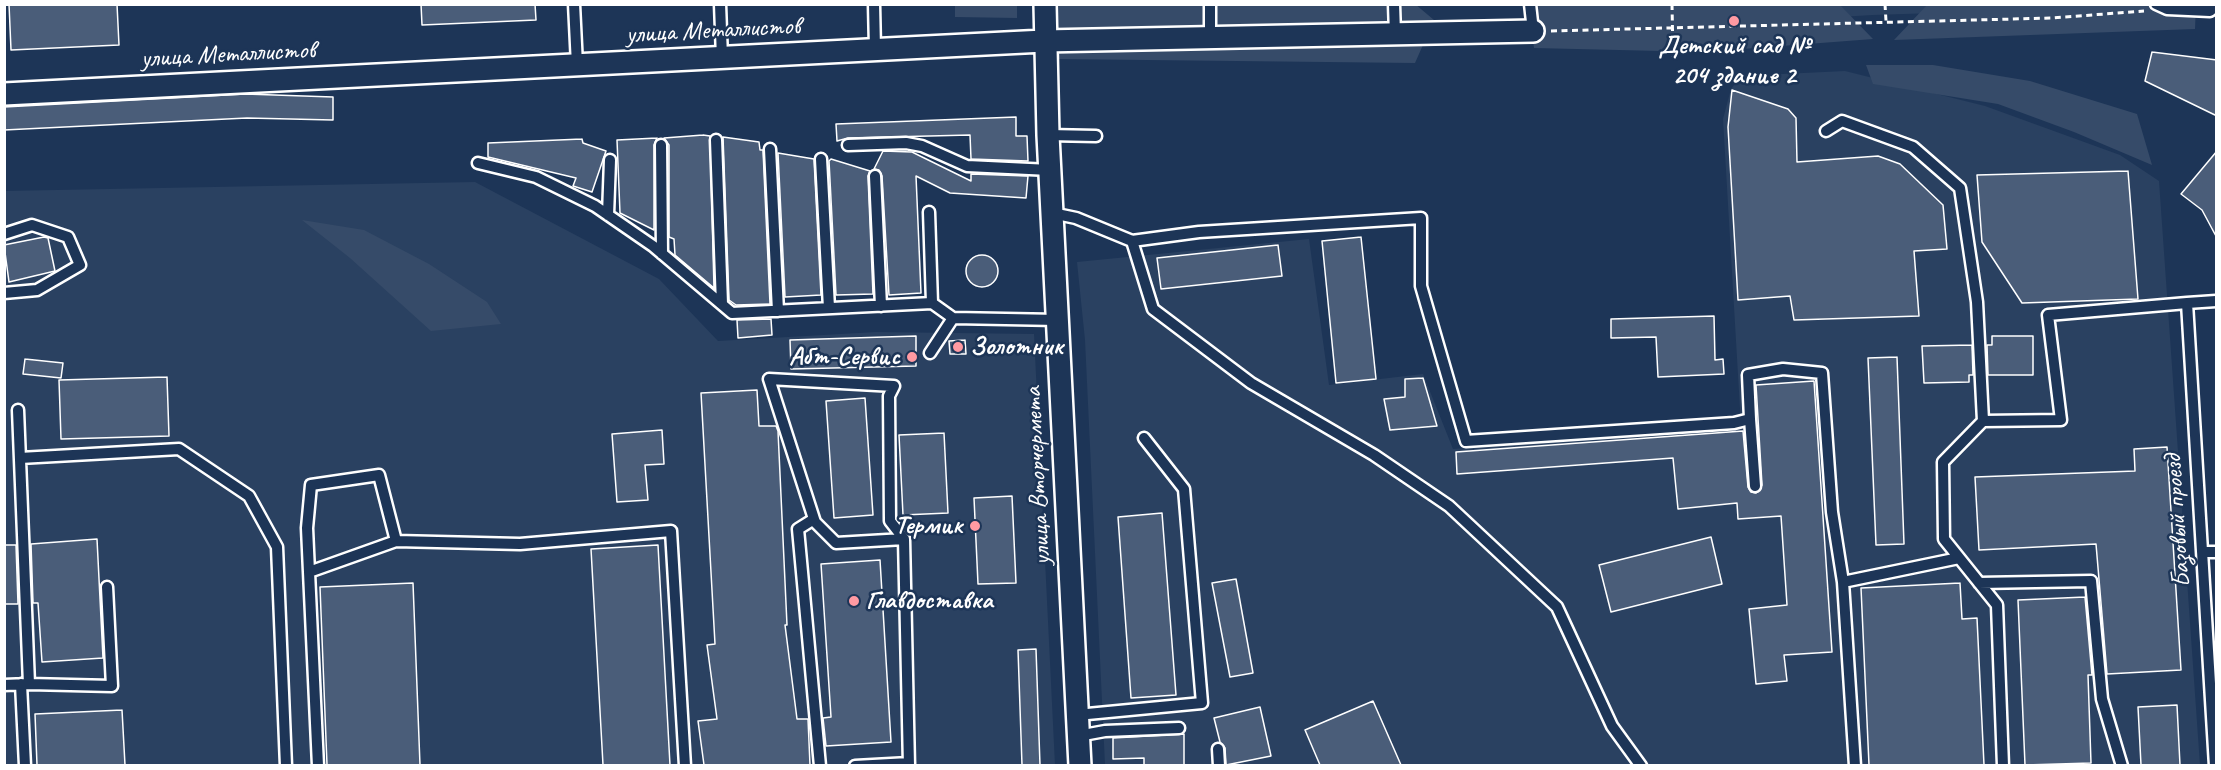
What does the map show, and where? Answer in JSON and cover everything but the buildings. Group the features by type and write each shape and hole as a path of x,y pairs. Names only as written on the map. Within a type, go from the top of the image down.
{"street":[{"name":"улица Вторчермета","path":"1045,4 1044,41 1048,135 1080,765"},
{"name":"улица Металлистов","path":"4,94 1044,41 1533,32"}],"lane":[{"path":"574,4 577,65"},
{"path":"720,4 722,58"},
{"path":"874,4 875,49"},
{"path":"1210,4 1210,37"},
{"path":"1394,4 1395,34"},
{"path":"1530,4 1533,32"},
{"path":"2156,4 2167,9 2210,11 2217,6"},
{"path":"1826,131 1842,121 1913,147 1960,188 1977,302 1983,421"},
{"path":"1048,135 1096,136"},
{"path":"716,140 722,304"},
{"path":"849,145 906,143 922,146 967,166 1050,170"},
{"path":"661,145 662,254"},
{"path":"770,149 778,311"},
{"path":"821,159 829,308"},
{"path":"608,215 610,160"},
{"path":"478,163 536,177 608,215 662,254 732,313 932,303 953,318 1058,320"},
{"path":"875,176 881,306"},
{"path":"929,212 932,303"},
{"path":"1052,213 1076,218 1132,241 1210,231 1421,218 1421,286 1466,441 1734,423 1750,419"},
{"path":"4,234 32,225 68,237 80,265 37,291 4,293"},
{"path":"1132,241 1153,309 1251,383 1374,455 1449,506 1557,607 1612,726 1641,765"},
{"path":"2003,765 1997,606 1944,538 1943,462 1983,421 2061,420 2048,315 2217,301"},
{"name":"Базовый проезд","path":"2187,303 2216,765"},
{"path":"930,353 953,318"},
{"path":"1755,486 1748,375 1783,369 1822,373 1832,512 1843,582 1856,765"},
{"path":"855,765 909,764 904,539 890,521 889,396 894,386 769,379 814,519 836,543 904,539"},
{"path":"18,411 25,765"},
{"path":"1078,725 1202,704 1185,489 1144,438"},
{"path":"20,458 179,449 249,496 277,547 286,765"},
{"path":"318,765 307,528 311,485 379,475 396,542"},
{"path":"814,519 798,529 820,765"},
{"path":"309,572 396,542 520,544 671,531 685,765"},
{"path":"2202,552 2217,552"},
{"path":"1843,582 1959,558"},
{"path":"1979,583 2091,581 2102,699 2122,765"},
{"path":"4,685 112,686 107,587"},
{"path":"1078,725 1105,731 1179,728"},
{"path":"1218,748 1219,765"}],"path":[{"path":"1672,4 1673,57"},
{"path":"1886,4 1886,21"},
{"path":"1533,32 2052,18 2167,9"}],"shaded area":[{"path":"1415,4 1434,20 1415,63 1056,59 1056,5"},
{"name":"Детский сад № 204 здание 2","path":"2122,4 2122,7 1873,15 1687,26 1687,5"},
{"path":"955,5 1017,5 1017,18 955,17"},
{"path":"1528,5 1840,5 1873,39 1703,52 1534,48"},
{"path":"1927,5 2196,5 2195,29 1894,40"},
{"path":"1866,65 1933,65 2030,81 2137,114 2152,165 2074,132 1998,104 1873,84"},
{"path":"1845,71 1985,106 2120,155 2159,181 2200,765 1105,765 1085,340 1077,262 1309,239 1329,385 1423,374 1453,449 1741,426 1723,119 1731,89 1741,76"},
{"path":"475,182 659,279 718,341 876,332 1034,334 1055,765 5,765 4,191"},
{"path":"302,220 364,230 429,264 487,302 501,324 431,331 350,258"}],"place":[{"name":"Детский сад № 204 здание 2","path":"1734,21"},
{"name":"Золотник","path":"958,347"},
{"name":"Абт-Сервис","path":"912,357"},
{"name":"Термик","path":"975,526"},
{"name":"Главдоставка","path":"854,601"}]}
